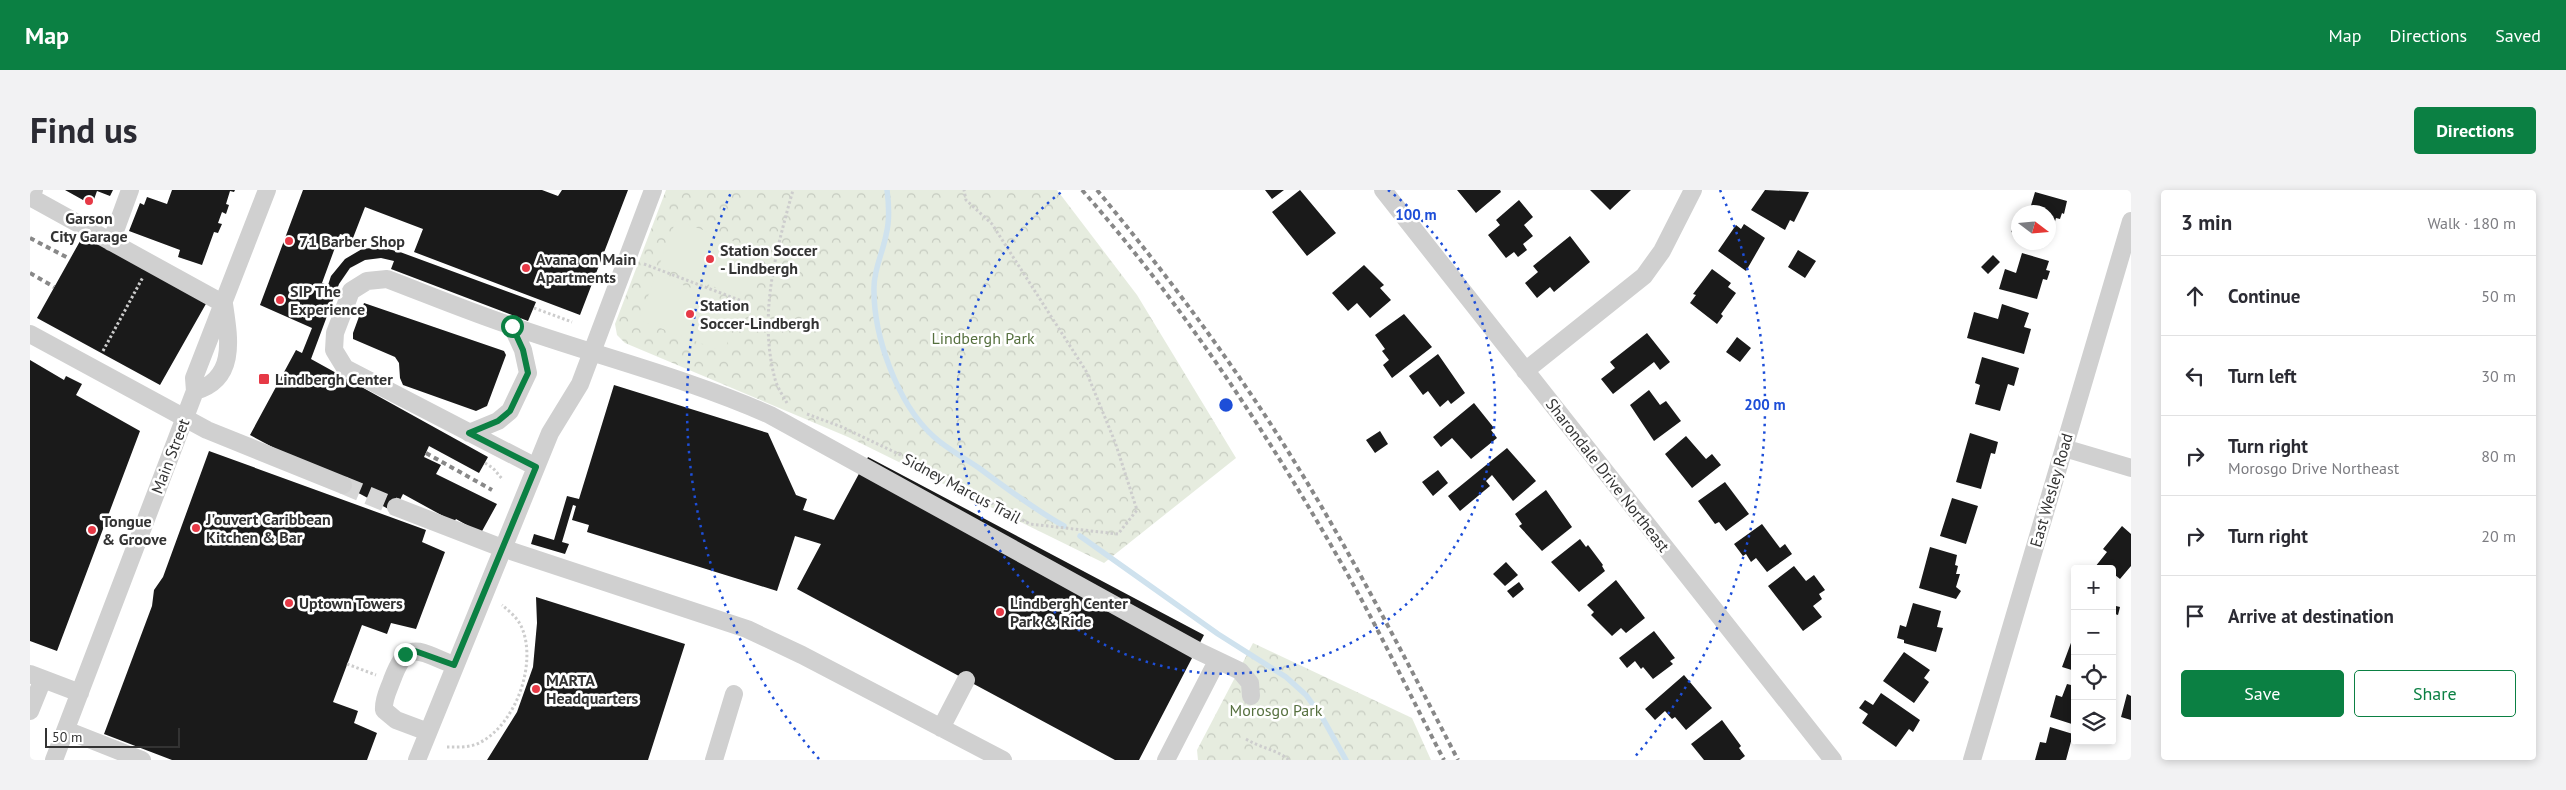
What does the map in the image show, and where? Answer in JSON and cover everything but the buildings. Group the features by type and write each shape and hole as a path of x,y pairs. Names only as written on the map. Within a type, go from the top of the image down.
{"street":[{"path":"34,190 30,197 224,304"},
{"path":"111,242 130,190"},
{"path":"195,391 209,387 225,365 229,353 229,339 224,304 267,190"},
{"path":"417,760 454,665 550,433 580,384 653,190"},
{"name":"Sharondale Drive Northeast","path":"1383,190 1833,760"},
{"path":"1525,371 1644,276 1662,251 1693,190"},
{"name":"East Wesley Road","path":"1972,760 2131,221"},
{"path":"536,467 345,368 334,350 335,333 351,291 367,281 387,280 512,326 593,351 746,404 770,415 1217,662 1240,672 1250,683 1251,696"},
{"name":"Main Street","path":"54,760 195,391 194,378 216,317 224,304"},
{"path":"469,433 498,421 510,411 528,373 523,350 512,326"},
{"path":"30,334 207,430 343,485"},
{"path":"2064,448 2131,468"},
{"path":"396,507 502,548 747,629 1003,760"},
{"path":"428,732 396,720 384,710 385,700 399,661 405,654 415,651 454,665"},
{"path":"1166,760 1217,662"},
{"path":"30,712 36,676 80,693"},
{"path":"941,728 966,680"},
{"path":"714,760 734,694"},
{"path":"66,730 142,760"}],"path":[{"path":"788,406 775,380 769,334 769,285 793,190"},
{"name":"Sidney Marcus Trail","path":"806,413 842,427 928,468 1030,524 1118,534 1137,510 1115,442 1086,371 992,224 966,200 964,190"},
{"path":"644,264 742,301"},
{"path":"103,351 148,269"},
{"path":"534,308 572,322"},
{"path":"485,463 503,480"},
{"path":"447,746 464,747 479,743 491,735 504,722 521,686 527,665 527,644 522,626 502,605"},
{"path":"347,664 377,676"},
{"path":"521,686 526,688"},
{"path":"1246,739 1260,748 1281,754 1289,760"}],"green space":[{"name":"Lindbergh Park","path":"666,190 1057,190 1137,295 1236,458 1104,563 848,437 625,343 617,335 615,324"},
{"name":"Station Soccer - Lindbergh","path":"676,220 762,252 744,298 659,266"},
{"name":"Station Soccer-Lindbergh","path":"656,275 741,307 724,352 639,320"},
{"name":"Morosgo Park","path":"1253,643 1412,718 1431,760 1198,760 1197,750"}],"waterway":[{"path":"887,190 888,224 875,274 875,306 883,347 898,387 908,406 938,441 1031,506 1064,526"},
{"path":"1080,536 1218,634 1286,677 1306,695 1322,717 1346,760"}],"tunnel":[{"path":"343,485 396,507"}],"railway":[{"path":"1082,190 1156,281 1258,425 1348,575 1444,760"},
{"path":"1097,190 1187,304 1270,423 1296,464 1345,547 1458,760"},
{"path":"30,238 70,259"},
{"path":"30,273 54,287"},
{"path":"426,453 492,490"}],"place":[{"name":"Garson City Garage","path":"89,201"},
{"name":"71 Barber Shop","path":"289,241"},
{"name":"Station Soccer - Lindbergh","path":"710,259"},
{"name":"Avana on Main Apartments","path":"526,268"},
{"name":"SIP The Experience","path":"280,300"},
{"name":"Station Soccer-Lindbergh","path":"690,314"},
{"name":"Lindbergh Center","path":"264,379"},
{"name":"J'ouvert Caribbean Kitchen & Bar","path":"196,528"},
{"name":"Tongue & Groove","path":"92,530"},
{"name":"Uptown Towers","path":"289,603"},
{"name":"Lindbergh Center Park & Ride","path":"1000,612"},
{"name":"MARTA Headquarters","path":"536,689"}],"route":[{"path":"405,654 415,651 421,652 454,665 536,467 469,433 498,421 510,411 528,373 523,350 512,326"}]}
